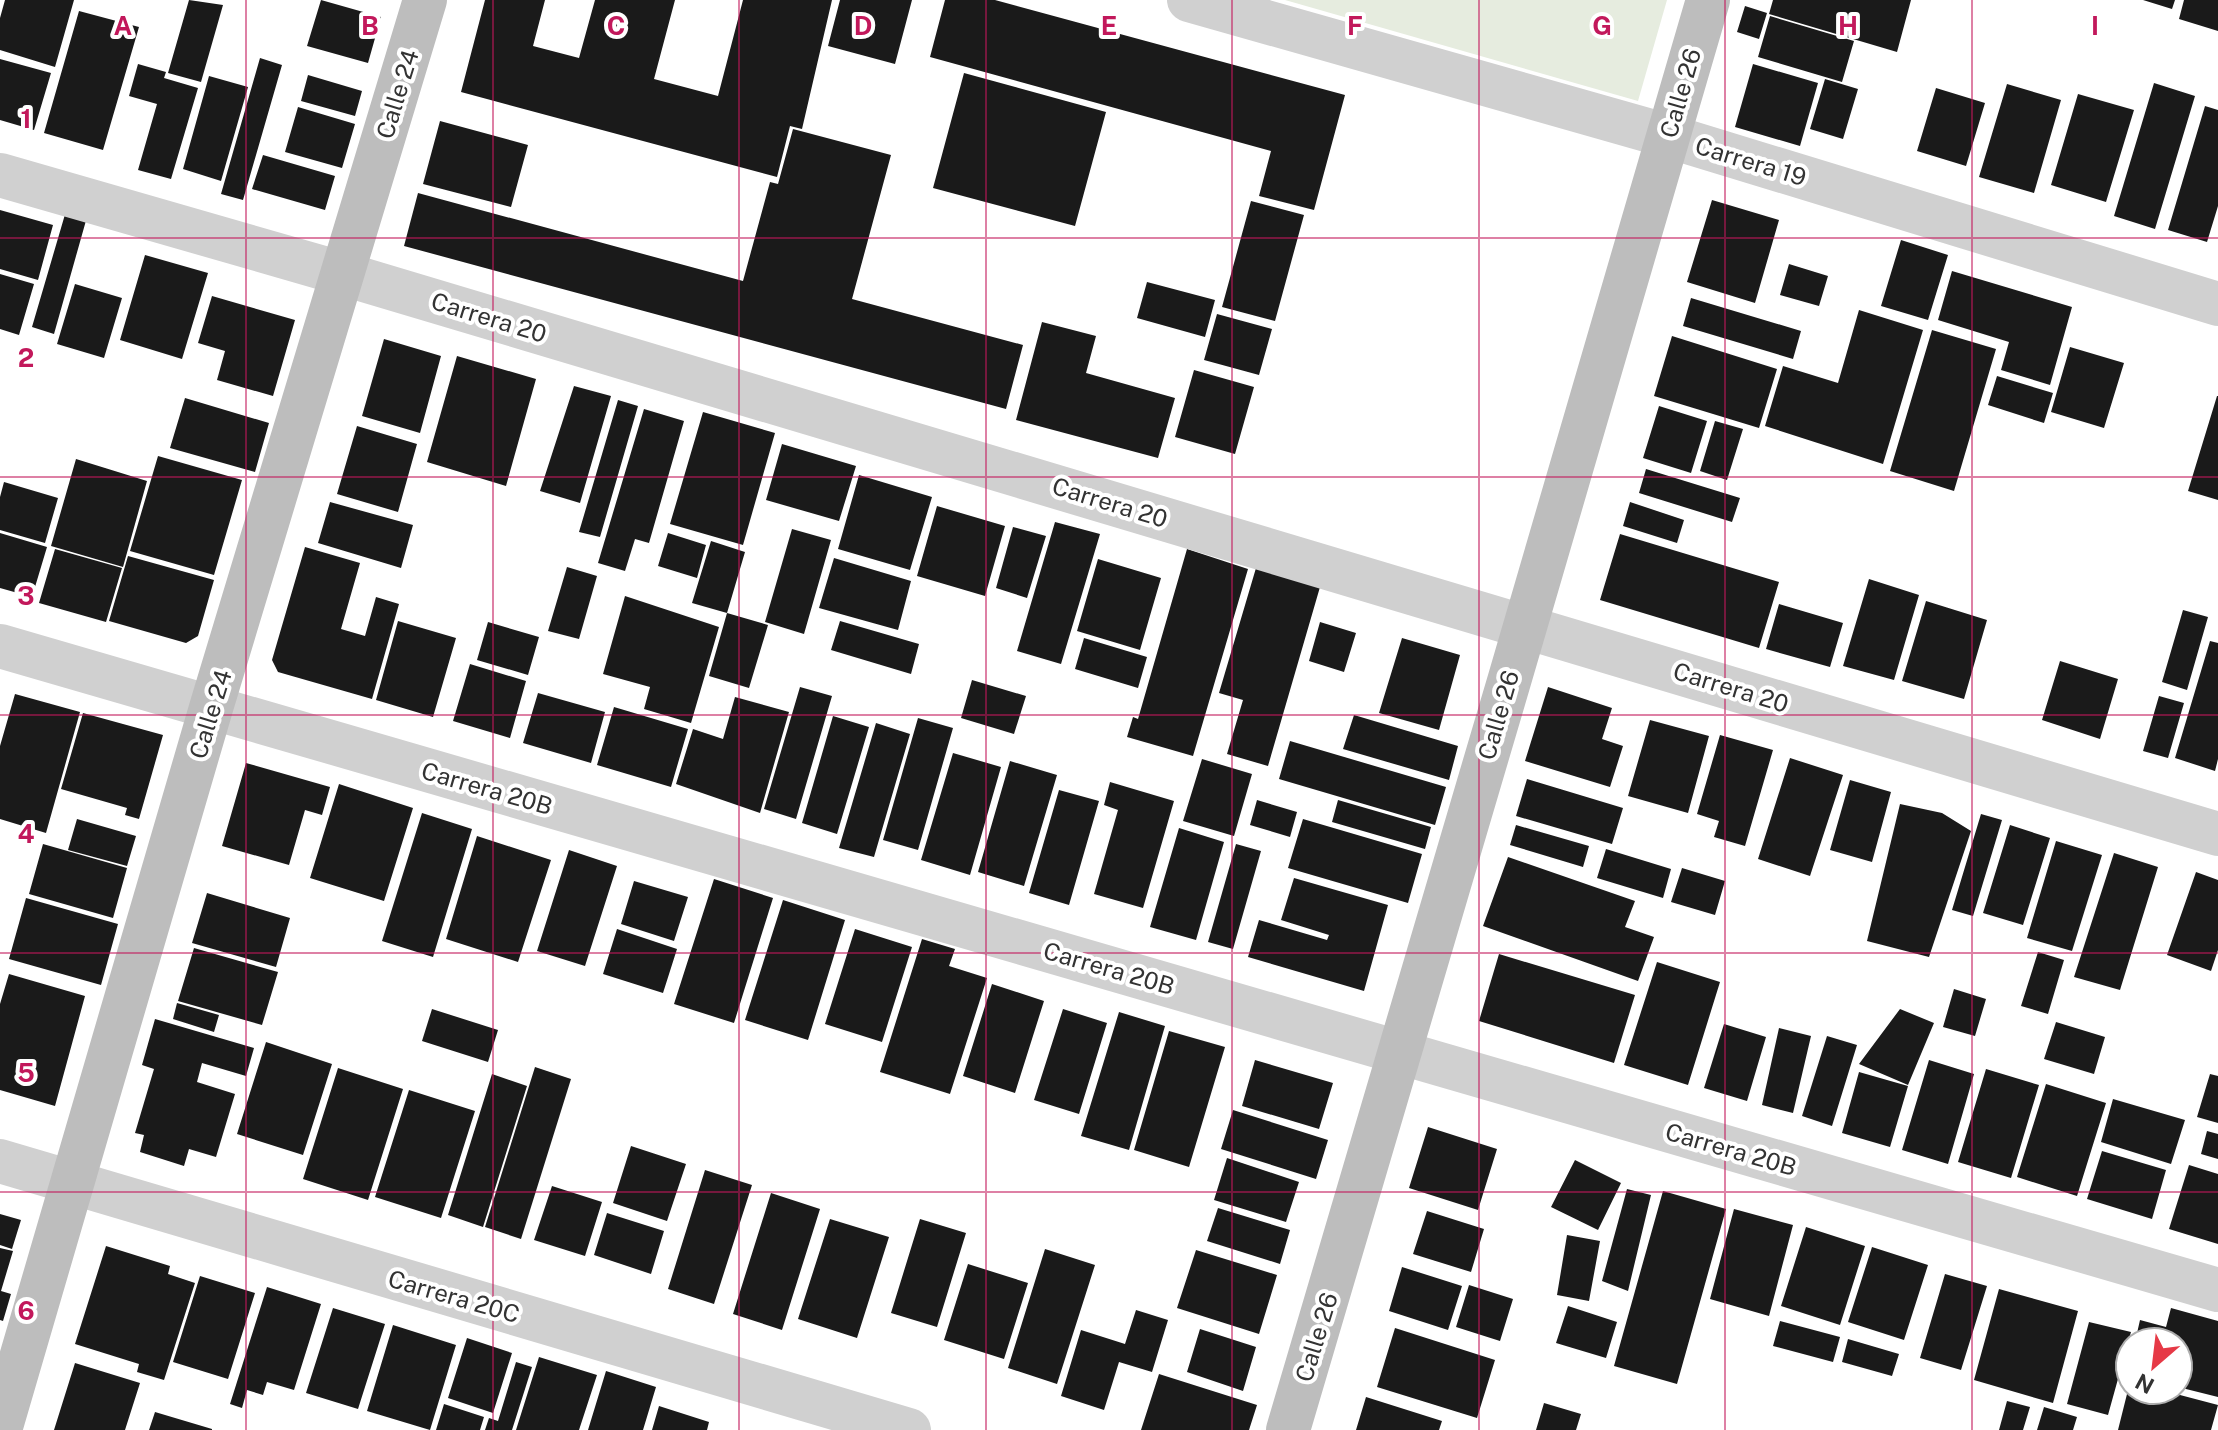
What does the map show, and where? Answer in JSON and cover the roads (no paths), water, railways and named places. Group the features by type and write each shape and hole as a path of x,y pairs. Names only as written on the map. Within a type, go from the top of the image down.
{"street":[{"name":"Calle 24","path":"0,1430 211,708 425,0"},
{"name":"Carrera 19","path":"1189,0 1668,136 2218,304"},
{"name":"Calle 26","path":"1288,1430 1402,1053 1523,625 1708,0"},
{"name":"Carrera 20","path":"0,175 344,274 2218,834"},
{"name":"Carrera 20B","path":"0,646 2218,1290"},
{"name":"Carrera 20C","path":"0,1161 909,1430"}]}
